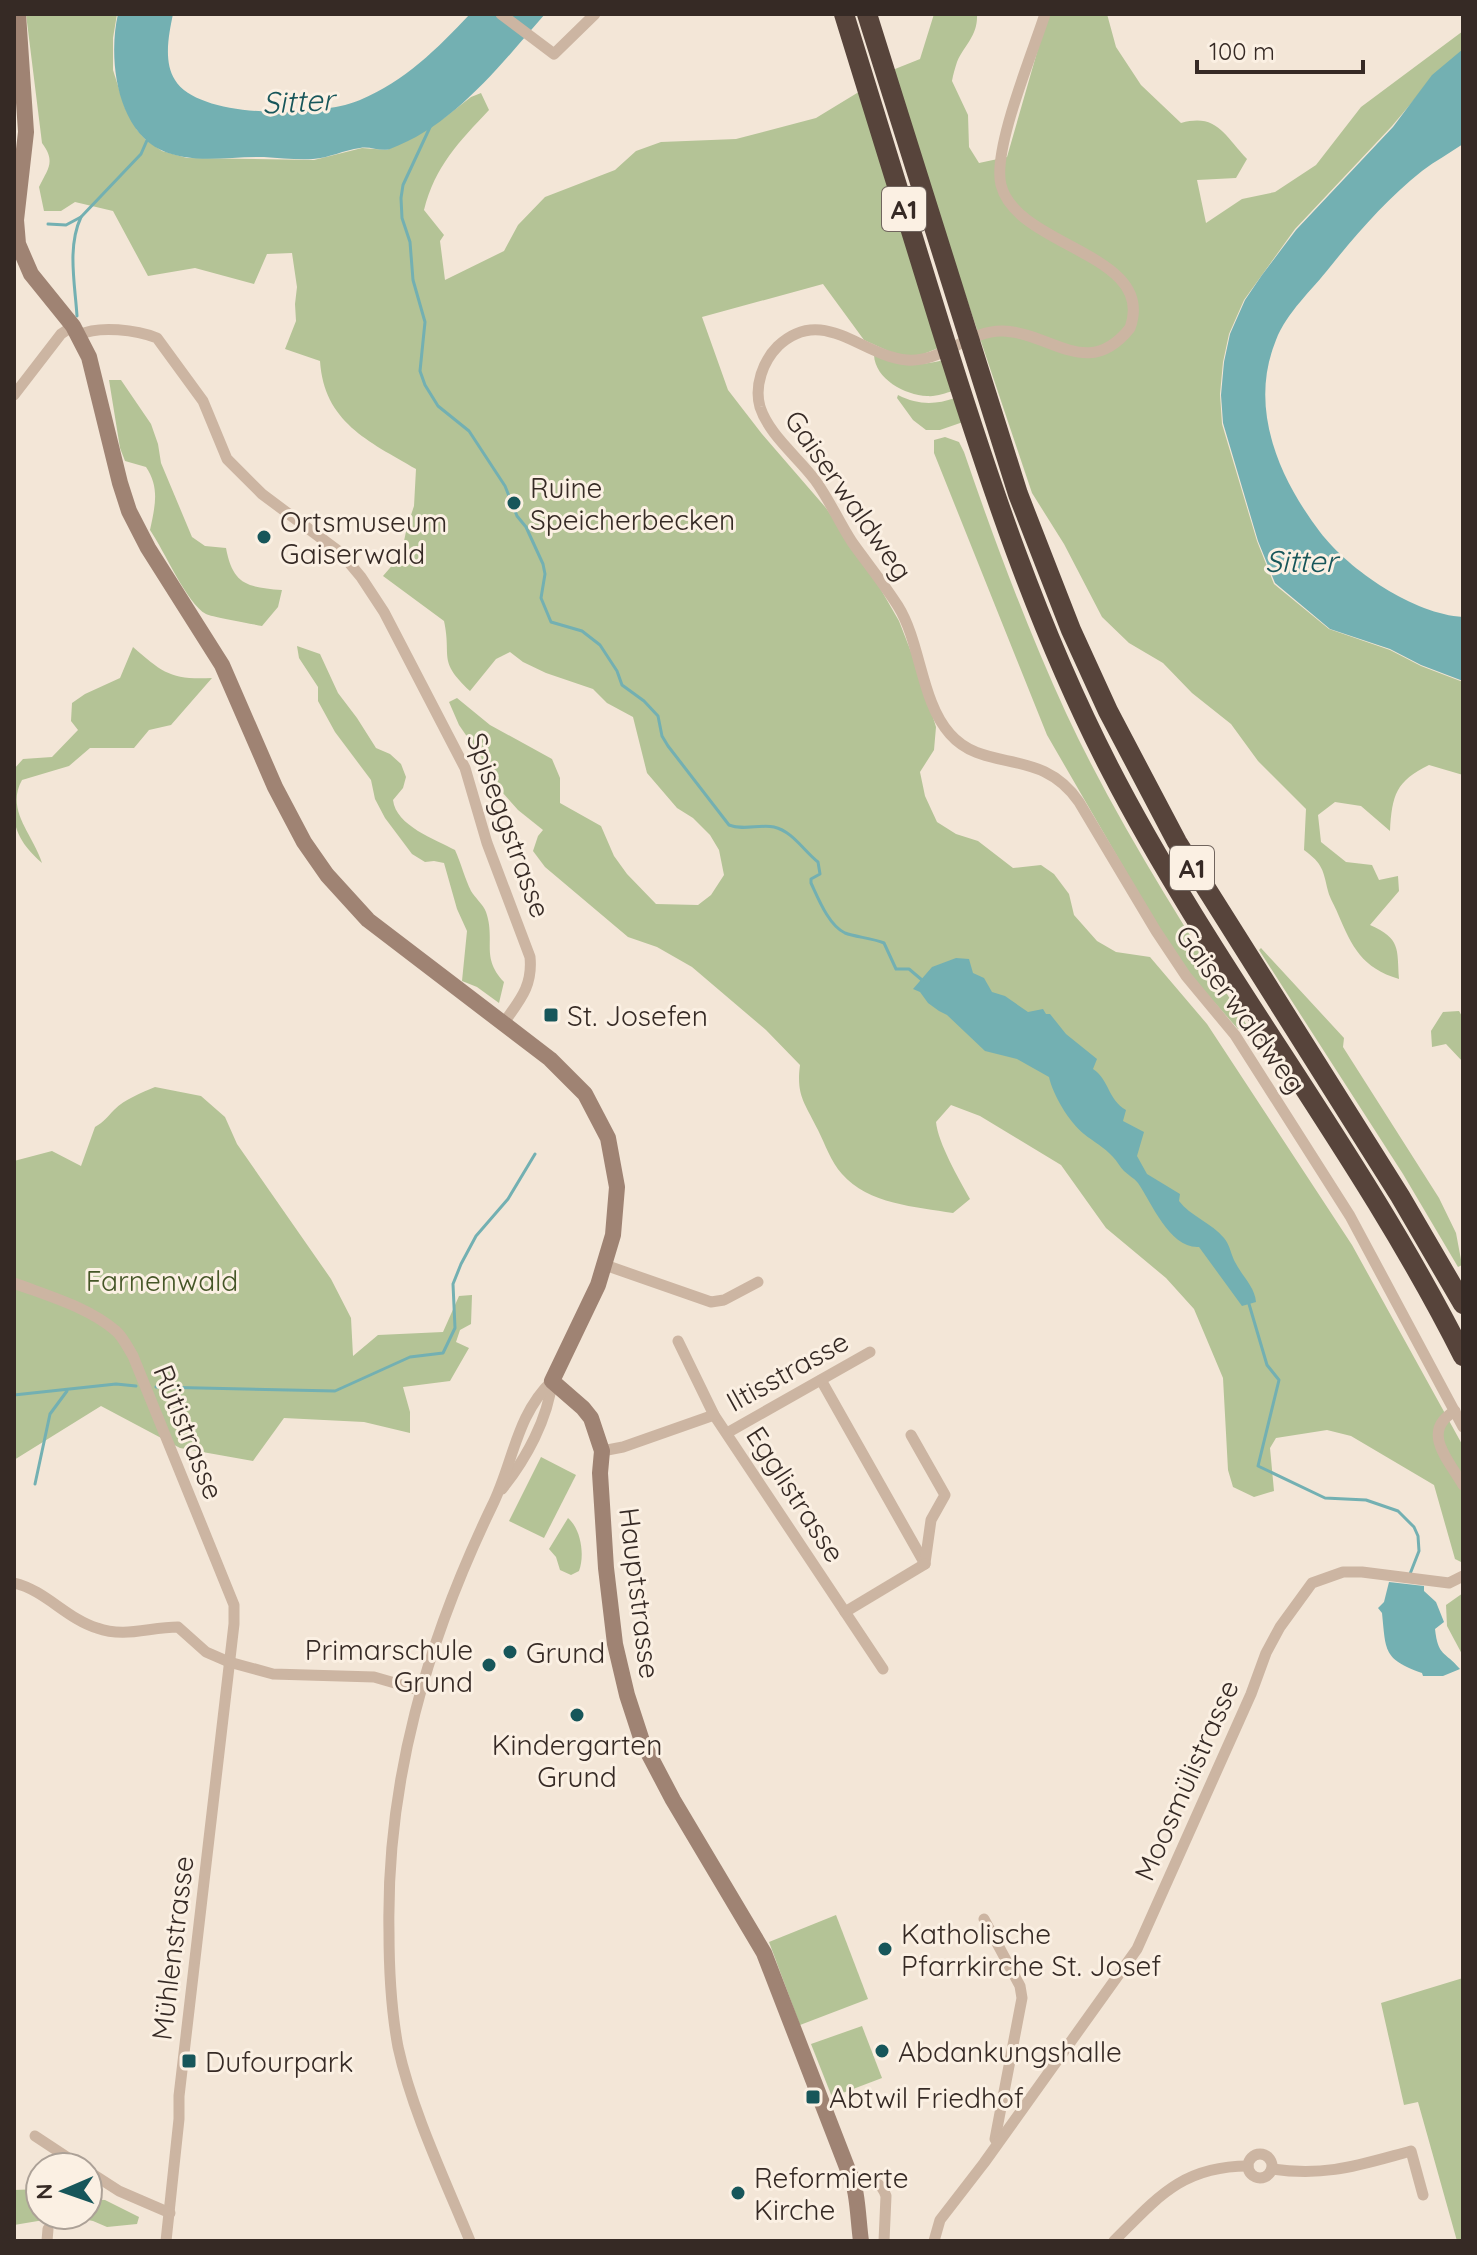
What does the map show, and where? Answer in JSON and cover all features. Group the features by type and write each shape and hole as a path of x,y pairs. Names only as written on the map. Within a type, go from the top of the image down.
{"highway":[{"name":"A1","path":"844,14 1001,515 1076,698 1133,813 1197,923 1369,1192 1463,1356"},
{"name":"A1","path":"867,14 1018,494 1066,618 1139,772 1208,893 1400,1196 1463,1304"}],"street":[{"path":"18,14 26,132 15,231 31,274 76,331 89,357 129,511 148,548 222,665 275,787 304,842 343,895 368,920 550,1059 573,1080 590,1102 608,1138 616,1170 617,1208 605,1265 552,1381 550,1400 538,1428 499,1492 450,1600 419,1690 399,1778 389,1866 389,1975 393,2017 399,2051 425,2129 470,2241"},
{"path":"501,14 554,54 595,14"},
{"name":"Gaiserwaldweg","path":"1045,14 1004,139 999,171 1001,187 1011,206 1022,217 1099,262 1124,282 1131,293 1130,328 1112,346 1090,354 1077,354 1004,331 987,331 923,359 908,361 886,356 834,331 804,332 779,345 769,356 761,373 758,390 760,407 769,423 816,481 850,539 899,607 933,701 948,732 970,750 1031,765 1053,775 1074,794 1156,931 1186,976 1235,1035 1342,1203 1463,1427"},
{"path":"14,395 61,334 76,331"},
{"name":"Spiseggstrasse","path":"76,331 130,332 157,338 208,410 227,459 262,494 341,553 384,612 465,768 487,843 530,957 528,989 503,1024"},
{"path":"605,1265 711,1302 724,1300 758,1282"},
{"name":"Rütistrasse","path":"14,1283 97,1318 118,1332 133,1356 234,1605 229,1662"},
{"name":"Egglistrasse","path":"678,1341 714,1415 883,1669"},
{"name":"Iltisstrasse","path":"727,1433 870,1352"},
{"path":"821,1380 925,1564"},
{"name":"Hauptstrasse","path":"552,1381 573,1397 591,1418 602,1451 600,1473 609,1597 621,1670 636,1723 673,1800 764,1953 854,2181 861,2241"},
{"path":"1455,1411 1442,1418 1437,1428 1438,1442 1463,1485"},
{"name":"Iltisstrasse","path":"602,1451 623,1447 714,1415"},
{"path":"911,1435 945,1495 931,1520 925,1564"},
{"path":"845,1612 925,1564"},
{"name":"Moosmülistrasse","path":"934,2241 940,2220 1137,1949 1251,1694 1266,1653 1280,1627 1312,1583 1343,1572 1449,1583 1463,1576"},
{"path":"14,1583 31,1589 94,1628 122,1634 178,1627 206,1652 273,1674 374,1677 419,1690"},
{"name":"Mühlenstrasse","path":"166,2241 179,2096 229,1662"},
{"path":"984,1919 1020,1986 1022,1998 995,2139 999,2142"},
{"path":"35,2136 58,2151"},
{"path":"1272,2169 1304,2173 1338,2170 1411,2151 1423,2195"},
{"path":"1261,2154 1270,2161 1272,2169 1268,2175 1256,2178 1248,2166 1254,2156 1261,2154"},
{"path":"1114,2241 1178,2182 1218,2168 1248,2166"},
{"path":"104,2181 170,2213"},
{"path":"854,2181 876,2182 883,2189 886,2196 884,2241"}],"green space":[{"path":"26,14 117,14 113,70 125,108 146,140 162,151 187,158 314,160 362,148 387,150 481,93 489,110 441,167 424,210 444,235 440,241 445,280 504,251 518,225 545,197 615,170 636,151 661,142 736,139 816,118 862,90 941,347 921,355 897,355 864,340 823,284 702,317 728,390 826,508 873,576 899,621 936,727 934,750 920,772 925,796 937,822 956,834 978,841 1013,868 1041,865 1054,874 1069,894 1074,915 1097,941 1116,952 1150,957 1207,1024 1352,1245 1463,1446 1463,1563 1455,1559 1434,1485 1351,1436 1327,1430 1276,1438 1270,1448 1274,1491 1254,1497 1233,1487 1228,1470 1223,1378 1194,1309 1166,1278 1106,1228 1061,1165 980,1116 951,1105 936,1122 950,1161 970,1199 953,1213 908,1206 865,1192 842,1174 835,1164 803,1099 799,1084 800,1065 766,1030 692,967 657,947 628,937 545,867 533,851 543,830 518,810 487,775 481,757 459,725 449,702 457,698 490,725 552,759 560,778 560,803 601,826 614,856 656,904 698,905 711,895 724,875 719,850 710,835 677,808 647,773 633,717 607,703 593,689 546,673 510,652 496,659 470,691 449,665 444,621 383,576 401,555 414,506 416,469 366,439 339,415 323,382 320,361 285,349 296,321 297,287 292,253 267,254 254,284 195,268 148,276 113,211 75,202 61,211 44,211 39,187 50,160 42,143"},
{"path":"934,14 977,14 975,28 957,62 952,81 968,115 969,147 979,163 1007,157 1048,14 1107,14 1116,47 1141,85 1181,123 1203,121 1219,128 1247,159 1236,178 1197,180 1206,223 1242,199 1275,192 1316,165 1361,107 1463,31 1463,50 1424,88 1295,229 1244,300 1229,334 1220,394 1222,424 1257,541 1274,584 1329,629 1390,650 1463,682 1463,775 1429,765 1409,777 1398,790 1392,808 1390,831 1361,806 1335,802 1318,815 1321,842 1346,862 1372,865 1379,880 1398,876 1399,891 1370,925 1392,940 1398,959 1399,979 1367,962 1348,937 1321,868 1304,850 1306,809 1258,761 1231,724 1192,693 1163,663 1129,643 1102,617 1064,544 1032,493 890,71 920,59"},
{"path":"874,355 908,364 944,360 953,391 930,396 901,389 885,378"},
{"path":"109,380 121,380 151,424 161,463 192,537 205,546 226,548 233,570 244,582 282,590 278,607 262,626 206,614 184,588 150,530 155,497 150,475 146,467 125,461 120,448"},
{"path":"898,395 926,403 955,398 963,422 940,430 926,430 913,420 897,398"},
{"path":"945,437 959,442 964,452 1024,616 1086,754 1151,872 1246,1024 1238,1029 1190,975 1161,932 1047,735 934,453 934,440"},
{"path":"297,646 320,654 338,693 376,748 390,754 401,764 406,777 403,788 393,800 401,817 418,831 455,850 471,891 483,906 489,922 492,965 504,982 499,1003 477,987 462,981 467,931 457,909 444,863 425,862 412,854 385,818 375,799 371,780 335,732 318,701 318,687 299,658"},
{"path":"133,647 168,673 187,678 212,678 171,725 149,730 134,748 90,748 69,766 22,780 18,791 18,812 42,863 30,852 17,831 13,810 14,769 23,759 52,757 78,730 71,721 72,703 120,678"},
{"path":"1261,948 1344,1038 1343,1047 1439,1198 1456,1233 1462,1265 1458,1267 1403,1174 1259,950"},
{"path":"1459,1011 1463,1018 1463,1062 1446,1044 1432,1047 1431,1031 1443,1012"},
{"name":"Farnenwald","path":"155,1087 201,1096 225,1117 237,1144 331,1279 351,1318 353,1356 378,1335 443,1332 459,1296 472,1295 471,1324 460,1330 456,1342 469,1348 450,1381 403,1387 410,1412 410,1433 364,1422 284,1418 253,1461 180,1448 101,1406 14,1460 14,1161 52,1151 81,1166 95,1127 123,1103"},
{"path":"541,1457 576,1475 544,1538 509,1521"},
{"path":"568,1518 579,1535 582,1550 579,1571 571,1575 560,1570 556,1557 549,1549"},
{"path":"1463,1593 1463,1656 1447,1626 1446,1605"},
{"path":"836,1915 868,1999 800,2025 769,1942"},
{"path":"1463,1978 1463,2241 1457,2241 1418,2102 1404,2105 1381,2003"},
{"path":"862,2026 882,2078 832,2097 811,2044"},
{"path":"14,2190 24,2190 24,2223 14,2225"},
{"path":"104,2200 139,2217 137,2224 104,2226"}],"water":[{"name":"Sitter","path":"118,14 173,14 169,64 175,80 188,93 234,108 291,112 342,106 376,92 420,63 470,14 545,14 494,72 456,109 414,138 390,149 360,148 319,158 212,159 173,155 161,150 146,140 134,126 125,109 115,70"},
{"name":"Sitter","path":"1463,49 1463,144 1422,171 1397,193 1300,302 1276,340 1265,391 1272,441 1281,465 1305,511 1333,547 1366,575 1404,599 1424,608 1463,617 1463,681 1390,649 1330,629 1275,583 1258,541 1223,423 1221,395 1230,334 1245,300 1262,275 1296,230 1393,127 1432,75"},
{"path":"956,958 969,959 973,973 984,978 992,992 1005,996 1028,1012 1043,1009 1050,1014 1066,1034 1097,1059 1093,1069 1126,1110 1123,1121 1144,1132 1137,1156 1147,1174 1180,1194 1179,1201 1184,1206 1224,1238 1256,1302 1242,1306 1199,1247 1189,1246 1170,1233 1138,1183 1110,1153 1073,1123 1058,1100 1049,1077 1017,1059 985,1051 947,1015 913,989 932,967"},
{"path":"1389,1582 1424,1586 1424,1591 1436,1602 1444,1622 1435,1629 1438,1645 1460,1669 1443,1676 1423,1676 1393,1658 1386,1645 1382,1613 1378,1608 1384,1602"}],"waterway":[{"path":"431,125 403,185 401,198 402,218 410,242 413,280 425,322 420,371 438,406 469,431 505,486 543,564 545,574 541,598 551,622 582,631 600,645 622,685 658,716 662,736 668,746 729,825 774,827 792,837 818,862 820,874 811,879 811,883 834,924 845,933 884,943 896,969 909,969 922,980"},
{"path":"77,316 73,253 81,217 141,154 148,138"},
{"path":"48,224 66,225 81,217"},
{"path":"156,1387 335,1391 410,1357 443,1353 455,1328 453,1284 461,1264 476,1236 508,1199 535,1154"},
{"path":"1249,1304 1267,1365 1279,1380 1258,1466 1325,1498 1366,1500 1398,1511 1414,1527 1418,1536 1419,1551 1410,1574"},
{"path":"14,1395 116,1384 136,1386"},
{"path":"35,1484 50,1414 67,1391"}],"place":[{"name":"Ruine Speicherbecken","path":"514,503"},
{"name":"Ortsmuseum Gaiserwald","path":"264,537"},
{"name":"St. Josefen","path":"551,1015"},
{"name":"Grund","path":"510,1652"},
{"name":"Primarschule Grund","path":"489,1665"},
{"name":"Kindergarten Grund","path":"577,1715"},
{"name":"Katholische Pfarrkirche St. Josef","path":"885,1949"},
{"name":"Abdankungshalle","path":"882,2051"},
{"name":"Dufourpark","path":"189,2061"},
{"name":"Abtwil Friedhof","path":"813,2097"},
{"name":"Reformierte Kirche","path":"738,2193"}]}
